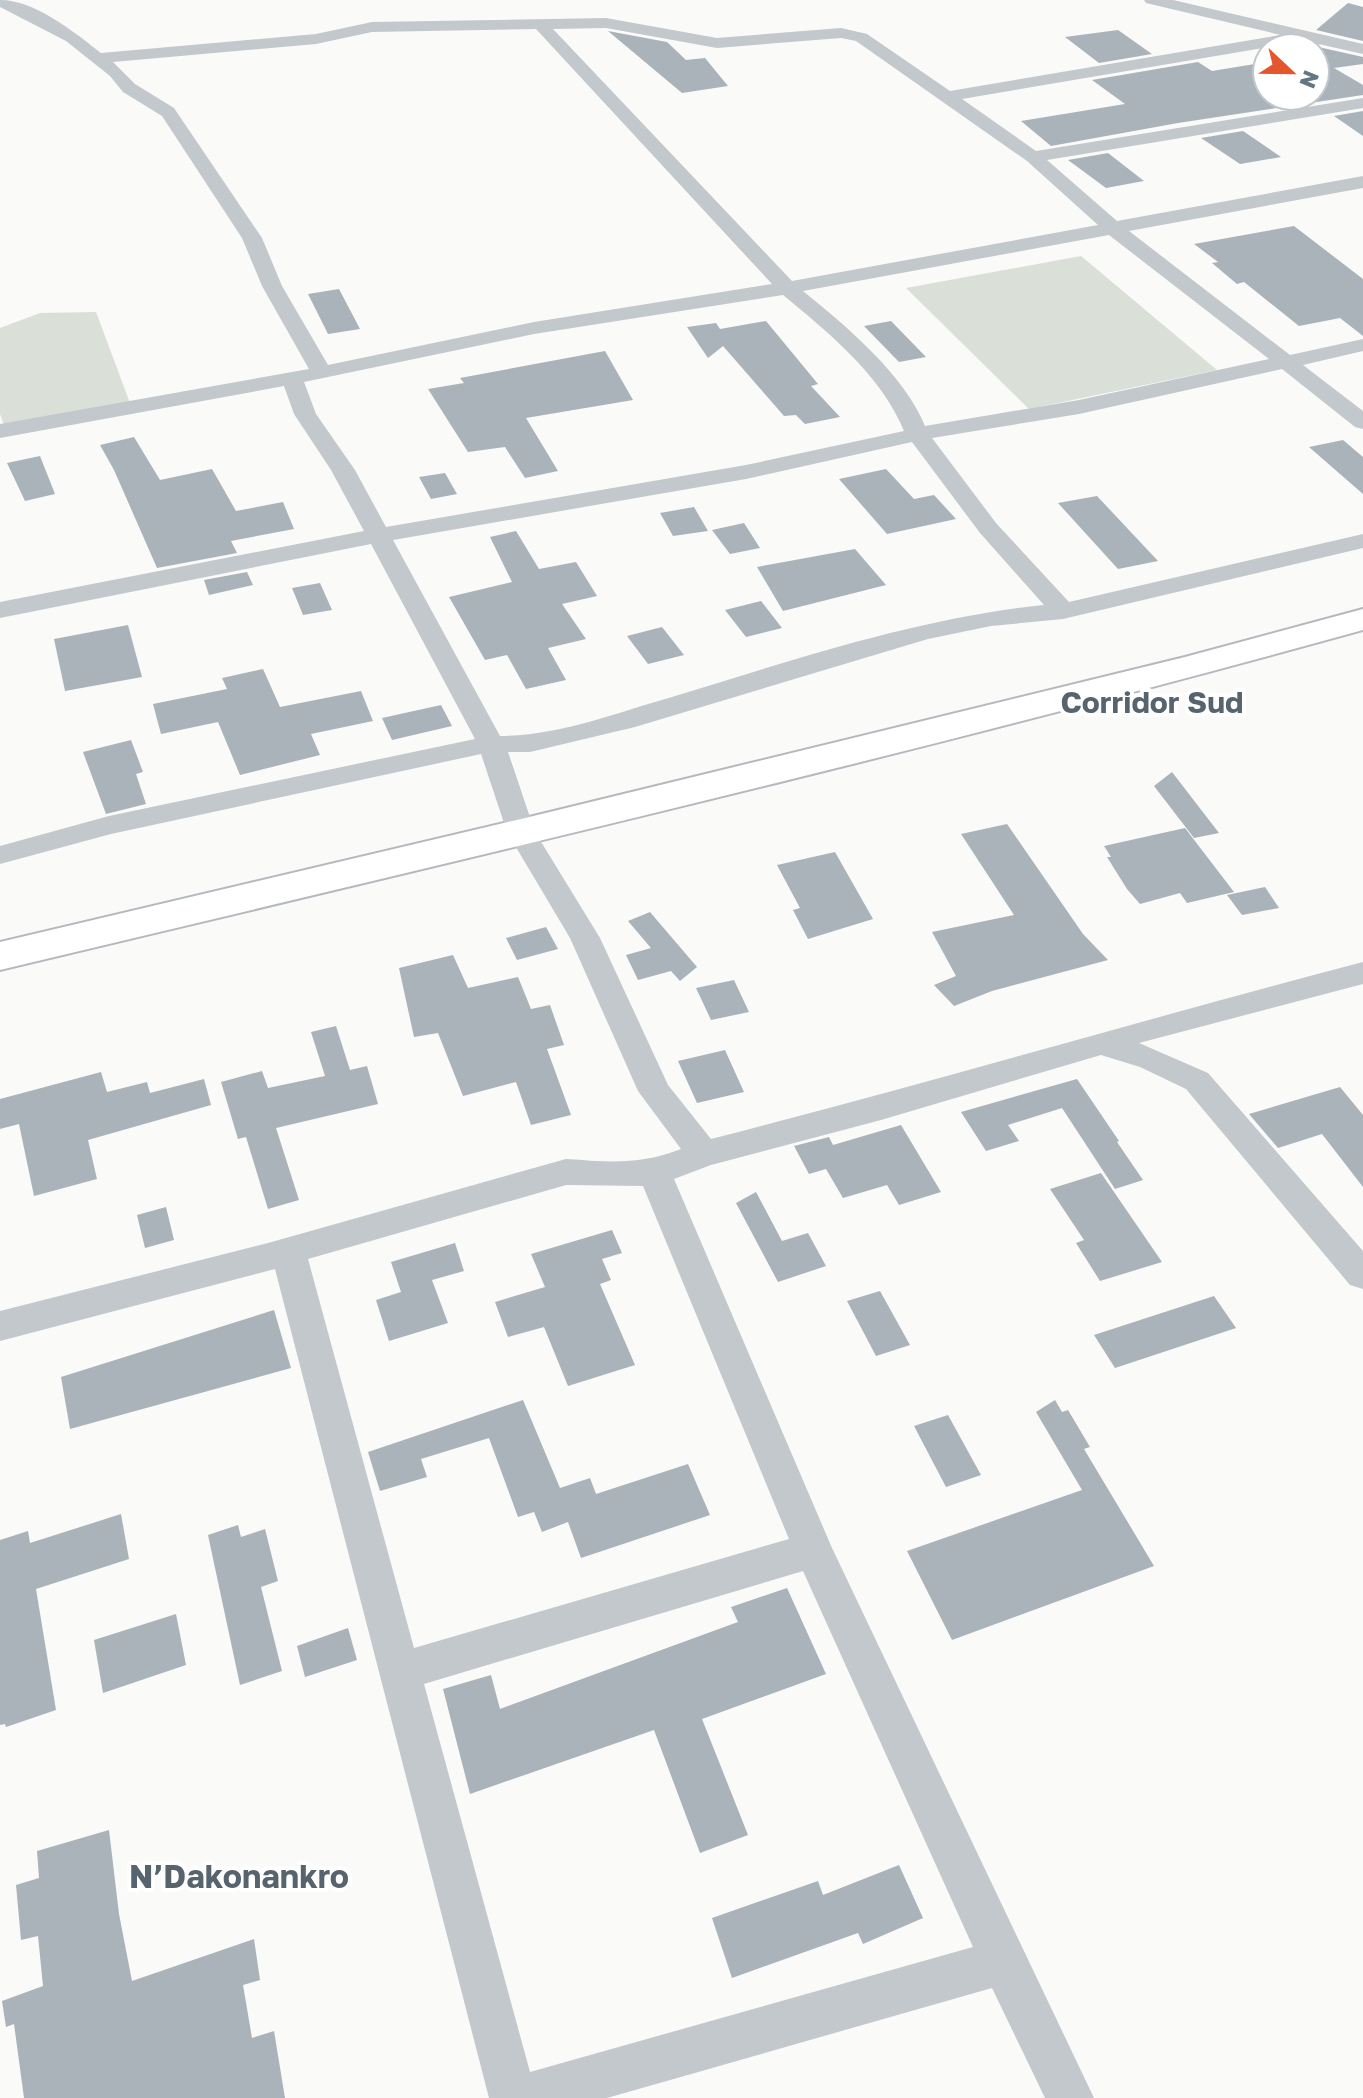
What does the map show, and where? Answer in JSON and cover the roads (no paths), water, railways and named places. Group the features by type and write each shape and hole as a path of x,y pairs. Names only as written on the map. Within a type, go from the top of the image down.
{"highway":[{"path":"0,956 521,832 1196,665 1363,619"}],"street":[{"path":"1152,0 1287,32"},
{"path":"0,1 25,11 98,58 116,72 129,88 168,112 252,238 272,286 322,373"},
{"path":"98,58 316,39 372,27 539,23 644,28 717,43 841,33 861,37 1033,157 1113,228 1363,422"},
{"path":"539,23 787,288 826,320 891,387 906,407 917,434 988,528 1063,611"},
{"path":"1331,42 1363,49"},
{"path":"946,97 1251,45"},
{"path":"1033,157 1363,103"},
{"path":"0,431 292,379 534,328 787,288 1363,182"},
{"path":"517,307 534,328"},
{"path":"0,610 376,536 746,472 917,434 1079,407 1363,345"},
{"path":"292,379 305,414 343,470 491,744 521,832 585,938 654,1091 704,1154"},
{"path":"0,855 124,822 491,744 530,744 625,721 923,633 991,618 1063,611 1363,541"},
{"path":"0,1326 288,1252 566,1172 608,1175 654,1173 704,1154 881,1108 1100,1043 1363,973"},
{"path":"1100,1043 1151,1059 1197,1081 1363,1275"},
{"path":"654,1173 813,1550 1003,1962 1070,2098"},
{"path":"288,1252 513,2098"},
{"path":"400,1672 813,1550"},
{"path":"522,2098 1003,1962"}],"district":[{"name":"Corridor Sud","path":"1152,702"},
{"name":"N’Dakonankro","path":"239,1876"}]}
